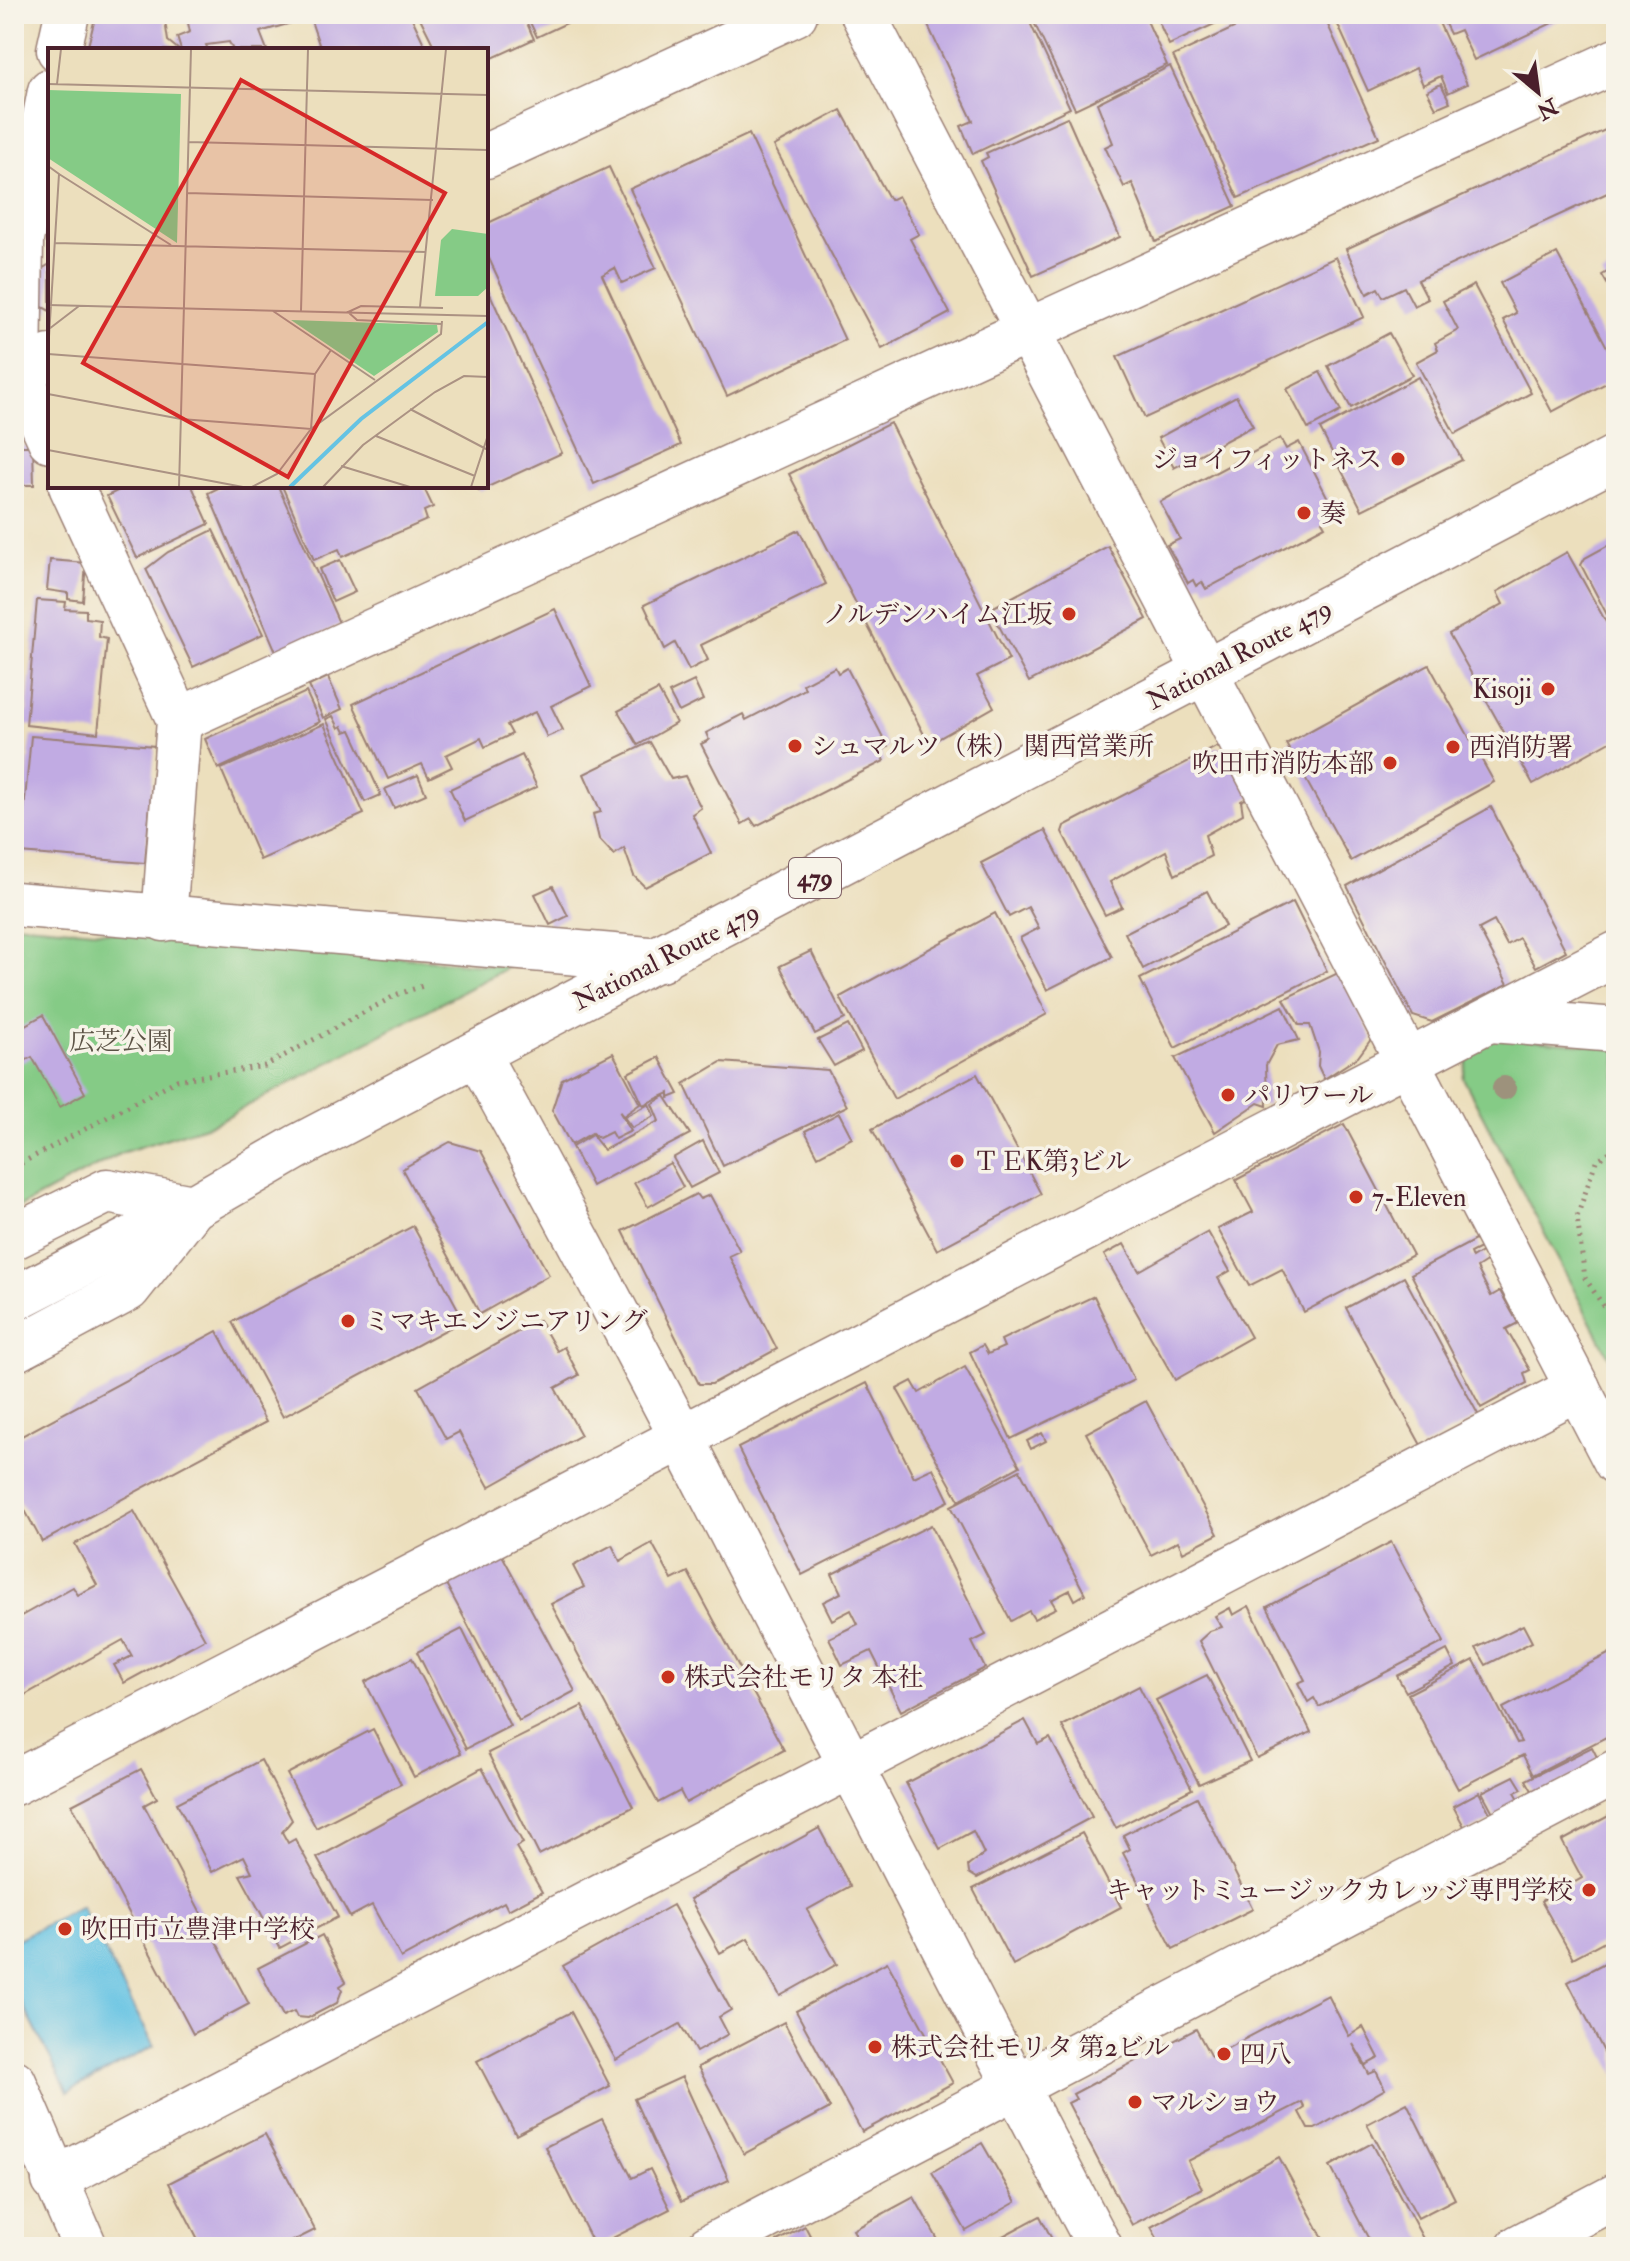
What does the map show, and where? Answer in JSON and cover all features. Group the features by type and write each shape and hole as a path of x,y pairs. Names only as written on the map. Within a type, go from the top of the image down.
{"main road":[{"path":"59,48 67,14"},
{"path":"488,155 795,14"},
{"path":"863,14 1406,1064 1616,1462"},
{"path":"179,720 1616,61"},
{"path":"48,101 21,240 28,371 48,434"},
{"name":"National Route 479","path":"14,1299 193,1207 297,1147 660,960 1616,457"},
{"path":"72,488 179,720 164,919"},
{"path":"14,904 660,960"},
{"path":"14,1783 1616,954"},
{"path":"1491,1020 1616,1030"},
{"path":"477,1054 682,1435 848,1766 1100,2247"},
{"path":"14,1237 107,1191 193,1207 128,1289 14,1350"},
{"path":"54,2180 1578,1388"},
{"path":"709,2247 1616,1772"},
{"path":"14,2082 85,2247"},
{"path":"1519,2247 1616,2196"}],"path":[{"path":"14,1167 177,1080 265,1066 398,994 426,985"},
{"path":"1616,1148 1596,1161 1577,1217 1585,1278 1616,1325"}],"green space":[{"name":"広芝公園","path":"14,924 509,967 215,1123 121,1153 14,1210"},
{"path":"1496,1037 1616,1047 1616,1370 1463,1078 1469,1050"}],"water":[{"path":"81,1906 154,2046 68,2092 14,1988 14,1941"}],"building":[{"path":"96,14 173,14 165,21 168,41 177,48 88,48"},
{"path":"186,14 288,14 291,23 260,32 266,48 232,48 229,42 206,45 207,48 180,48 177,37 190,32"},
{"path":"410,14 426,48 320,48 309,15"},
{"path":"418,14 523,14 534,39 488,60 488,48 435,48"},
{"path":"526,14 586,14 537,37"},
{"path":"931,14 1026,14 1070,108 973,154 961,126 973,121 924,17"},
{"path":"1030,14 1144,14 1167,65 1075,109"},
{"path":"1155,14 1236,14 1169,45"},
{"path":"1264,14 1323,14 1379,137 1238,198 1173,56"},
{"path":"1333,14 1435,14 1467,84 1448,93 1441,76 1423,85 1416,68 1368,91"},
{"path":"1440,14 1571,14 1474,60 1460,30 1450,34"},
{"path":"1170,66 1235,206 1156,242 1132,183 1124,187 1105,147 1113,143 1097,103"},
{"path":"1441,84 1450,102 1436,108 1427,91"},
{"path":"841,110 890,200 898,196 919,234 910,239 950,313 882,349 774,146"},
{"path":"1067,117 1120,237 1033,276 981,161 988,157 986,153"},
{"path":"1616,125 1616,189 1418,280 1428,299 1414,306 1404,287 1383,297 1378,288 1367,294 1346,249"},
{"path":"749,134 845,340 727,396 630,189"},
{"path":"609,167 656,268 622,283 615,268 602,275 681,445 594,484 488,256 488,223"},
{"path":"1557,253 1616,364 1616,378 1552,412 1503,320 1516,313 1500,283"},
{"path":"1336,257 1364,317 1145,418 1117,357"},
{"path":"48,265 48,310 35,303 40,270"},
{"path":"1616,267 1616,299 1602,275"},
{"path":"1474,285 1531,393 1455,434 1416,362 1438,350 1435,343 1458,330 1443,301"},
{"path":"488,289 562,453 488,487"},
{"path":"1389,333 1412,375 1351,408 1328,366"},
{"path":"1320,372 1341,411 1308,429 1287,389"},
{"path":"1418,377 1462,460 1362,510 1320,429"},
{"path":"1236,396 1253,426 1174,468 1158,438"},
{"path":"890,423 1009,660 977,676 994,707 929,744 789,474"},
{"path":"1280,438 1286,449 1299,442 1333,508 1326,511 1329,517 1322,521 1325,526 1206,589 1202,582 1196,586 1193,580 1188,583 1167,545 1180,539 1160,502"},
{"path":"14,446 33,446 34,485 14,485"},
{"path":"123,488 193,488 209,524 137,558 107,496"},
{"path":"218,488 279,488 340,625 277,654 208,493"},
{"path":"283,488 424,488 433,507 424,511 427,520 342,557 339,549 314,560"},
{"path":"213,530 263,634 193,667 146,569 168,552"},
{"path":"799,530 826,584 701,645 708,660 689,670 675,643 665,649 644,605"},
{"path":"1616,541 1616,632 1581,565 1585,558"},
{"name":"ノルデンハイム江坂","path":"1108,546 1147,619 1029,682 990,609"},
{"name":"Kisoji","path":"1567,552 1616,640 1616,738 1533,784 1449,634 1503,604 1497,592"},
{"path":"50,560 86,563 83,601 68,599 68,593 47,590"},
{"path":"340,560 355,592 333,602 319,569"},
{"path":"37,600 66,602 65,609 86,610 86,618 100,620 99,637 107,639 98,733 26,725"},
{"path":"555,609 591,686 551,706 563,730 547,737 535,712 507,725 512,734 485,747 481,738 446,755 452,767 429,778 422,764 388,779 353,704"},
{"name":"吹田市消防本部","path":"1429,665 1494,782 1351,861 1286,744"},
{"name":"シュマルツ（株） 関西営業所","path":"835,667 838,673 847,668 888,747 880,752 884,761 756,826 751,819 742,824 701,744 709,740 706,733 743,714 746,720 805,689 803,684"},
{"path":"328,677 342,709 323,718 309,686"},
{"path":"694,681 703,700 679,712 669,693"},
{"path":"658,690 676,723 638,745 618,711"},
{"path":"306,692 320,722 218,769 205,739"},
{"path":"333,716 339,728 342,726 345,732 351,730 381,795 365,802 326,719"},
{"path":"324,724 364,814 260,860 221,769"},
{"path":"31,736 155,746 145,863 20,853"},
{"path":"650,742 671,779 685,776 701,808 692,814 711,853 645,887 634,876 624,848 614,855 599,839 593,814 601,812 584,774"},
{"path":"1216,747 1231,752 1251,796 1241,801 1243,814 1205,835 1211,856 1175,875 1166,851 1110,882 1122,907 1105,915 1062,832 1064,826"},
{"path":"522,755 537,787 465,821 450,789"},
{"path":"418,775 426,794 394,808 385,789"},
{"path":"1491,807 1566,951 1536,967 1519,938 1507,945 1494,921 1479,929 1508,984 1432,1022 1413,1016 1347,886"},
{"path":"1045,830 1112,957 1047,990 1020,938 1039,928 1028,907 1009,917 981,863"},
{"path":"553,886 568,916 550,925 535,894"},
{"path":"1207,891 1225,926 1143,969 1125,933"},
{"path":"1293,902 1327,971 1175,1048 1140,979"},
{"path":"995,913 1047,1014 894,1099 840,997"},
{"path":"811,951 845,1019 815,1034 780,966"},
{"path":"1340,972 1372,1038 1358,1057 1324,1079 1318,1066 1319,1052 1310,1025 1299,1025 1284,999"},
{"path":"1283,1006 1299,1040 1277,1045 1266,1065 1267,1106 1258,1103 1215,1132 1175,1058"},
{"path":"43,1015 85,1093 60,1107 32,1057 14,1067 14,1031"},
{"path":"848,1025 862,1051 834,1066 818,1040"},
{"path":"613,1053 640,1104 623,1116 619,1111 631,1131 615,1139 611,1132 599,1138 592,1133 571,1145 552,1110 562,1079"},
{"path":"659,1057 679,1094 669,1098 669,1093 643,1105 628,1073"},
{"path":"721,1062 828,1070 847,1106 723,1166 684,1084"},
{"name":"ＴＥK第3ビル","path":"977,1074 1041,1194 937,1250 872,1129"},
{"path":"665,1096 690,1134 592,1186 572,1147 592,1135 604,1150 659,1121 652,1104"},
{"path":"649,1104 654,1116 632,1128 624,1117"},
{"path":"839,1113 852,1138 818,1156 805,1131"},
{"path":"1344,1124 1413,1255 1304,1312 1282,1269 1249,1286 1218,1229 1253,1212 1236,1180"},
{"path":"703,1141 719,1173 690,1188 673,1158"},
{"path":"450,1142 481,1151 549,1275 480,1314 402,1169"},
{"path":"670,1163 683,1187 648,1207 634,1183"},
{"path":"696,1194 700,1199 710,1195 740,1251 729,1256 777,1349 712,1384 699,1384 623,1231"},
{"name":"ミマキエンジニアリング","path":"413,1226 464,1320 283,1417 232,1322"},
{"path":"1208,1232 1230,1271 1218,1278 1251,1337 1175,1380 1104,1255 1124,1244 1139,1271"},
{"path":"1477,1239 1480,1248 1470,1253 1472,1258 1483,1251 1488,1261 1477,1268 1491,1296 1500,1291 1518,1323 1506,1329 1530,1370 1524,1373 1527,1383 1481,1408 1411,1274"},
{"path":"1404,1277 1479,1416 1422,1447 1346,1308"},
{"path":"1094,1296 1134,1380 1011,1439 970,1352 983,1345 988,1354 1004,1347 1001,1340"},
{"path":"539,1320 557,1351 564,1347 579,1375 555,1388 581,1435 489,1487 459,1432 446,1439 418,1388"},
{"path":"217,1331 266,1422 42,1542 14,1490 14,1440"},
{"path":"965,1367 1020,1466 959,1500 897,1389 912,1381 919,1393"},
{"path":"867,1383 914,1477 933,1468 949,1501 802,1575 738,1448"},
{"path":"1146,1401 1218,1534 1183,1552 1178,1541 1151,1555 1086,1433"},
{"path":"1042,1433 1046,1441 1031,1449 1027,1441"},
{"path":"1020,1470 1085,1594 1075,1600 1070,1590 1051,1600 1056,1608 1034,1619 1029,1611 1011,1621 951,1506"},
{"path":"134,1511 205,1639 124,1683 114,1665 132,1656 123,1640 14,1701 14,1620 73,1587 78,1595 97,1585 75,1544"},
{"path":"931,1525 986,1635 972,1642 985,1668 901,1711 871,1651 842,1665 829,1638 858,1624 851,1610 832,1620 823,1602 841,1593 832,1574"},
{"path":"1391,1542 1444,1642 1319,1707 1314,1698 1308,1702 1298,1683 1305,1680 1267,1607"},
{"name":"株式会社モリタ 本社","path":"652,1543 672,1580 688,1572 784,1750 686,1803 680,1791 658,1803 551,1604 584,1587 573,1566 612,1545 620,1561"},
{"path":"502,1555 575,1691 519,1721 446,1584"},
{"path":"1249,1606 1311,1732 1257,1758 1199,1641 1210,1631 1222,1627 1215,1616 1230,1608 1233,1615"},
{"path":"1523,1625 1532,1642 1486,1665 1476,1648"},
{"path":"462,1629 510,1726 466,1749 417,1652"},
{"path":"1447,1650 1455,1666 1406,1692 1397,1676"},
{"path":"1616,1650 1616,1756 1606,1737 1533,1775 1523,1755 1458,1789 1408,1694 1474,1660 1517,1743 1521,1742 1503,1708"},
{"path":"412,1658 461,1753 414,1777 365,1682"},
{"path":"1207,1675 1250,1761 1199,1784 1156,1700"},
{"path":"1139,1686 1192,1789 1116,1828 1062,1726"},
{"path":"582,1706 633,1807 539,1855 488,1753"},
{"path":"1025,1720 1038,1744 1050,1738 1092,1817 977,1878 969,1873 968,1866 984,1854 973,1831 940,1849 906,1783"},
{"path":"373,1729 401,1784 316,1828 287,1774"},
{"path":"1592,1747 1600,1763 1535,1796 1526,1780"},
{"path":"261,1760 292,1820 282,1832 288,1843 295,1839 338,1917 280,1948 240,1875 252,1872 244,1856 212,1872 177,1803"},
{"path":"482,1768 523,1843 516,1847 542,1892 508,1910 504,1902 401,1958 372,1905 350,1917 317,1858"},
{"path":"141,1769 157,1798 144,1805 249,2004 193,2034 72,1805"},
{"path":"1514,1776 1522,1789 1515,1792 1522,1804 1496,1818 1482,1792"},
{"path":"1479,1792 1493,1819 1467,1832 1453,1806"},
{"path":"1197,1797 1253,1909 1173,1949 1123,1853 1130,1849 1123,1835"},
{"name":"キャットミュージックカレッジ専門学校","path":"1616,1812 1616,1935 1573,1958 1541,1901 1582,1878 1562,1841"},
{"path":"819,1828 850,1886 807,1910 837,1964 780,1996 748,1938 720,1953 690,1899"},
{"path":"1082,1833 1121,1907 1013,1965 973,1889"},
{"path":"673,1905 731,2010 719,2017 728,2034 696,2052 680,2024 616,2060 563,1966"},
{"path":"322,1935 346,1982 340,1986 342,1990 337,2003 308,2018 297,2017 294,2011 283,2016 258,1968"},
{"path":"1616,1957 1616,2075 1568,1982"},
{"name":"株式会社モリタ 第2ビル","path":"887,1962 953,2083 862,2132 796,2011"},
{"path":"1328,1995 1349,2036 1363,2027 1379,2058 1366,2065 1353,2044 1369,2074 1376,2071 1385,2089 1315,2129 1308,2129 1299,2112 1305,2108 1302,2102 1188,2161 1202,2188 1132,2225 1068,2103 1076,2099 1073,2094 1196,2029 1211,2057"},
{"path":"571,2012 610,2086 516,2135 477,2061"},
{"path":"784,2022 830,2108 744,2154 698,2067"},
{"path":"682,2077 729,2180 681,2202 634,2099"},
{"path":"1407,2103 1455,2199 1418,2218 1367,2124"},
{"path":"602,2119 632,2178 650,2169 670,2209 595,2247 545,2147"},
{"path":"265,2134 315,2230 281,2247 202,2247 169,2183"},
{"path":"982,2143 1016,2202 966,2231 932,2172"},
{"path":"1372,2143 1427,2246 1373,2247 1330,2166"},
{"path":"1279,2157 1328,2247 1162,2247 1151,2227"},
{"path":"914,2197 942,2247 863,2247 853,2230"},
{"path":"1040,2216 1056,2247 989,2247 988,2244"},
{"path":"805,2226 816,2247 780,2247 777,2241"}],"place":[{"name":"ジョイフィットネス","path":"1398,459"},
{"name":"奏","path":"1304,513"},
{"name":"ノルデンハイム江坂","path":"1069,614"},
{"name":"Kisoji","path":"1548,689"},
{"name":"シュマルツ（株） 関西営業所","path":"795,746"},
{"name":"西消防署","path":"1453,747"},
{"name":"吹田市消防本部","path":"1390,763"},
{"name":"パリワール","path":"1228,1095"},
{"name":"ＴＥK第3ビル","path":"957,1161"},
{"name":"7-Eleven","path":"1356,1197"},
{"name":"ミマキエンジニアリング","path":"348,1321"},
{"name":"株式会社モリタ 本社","path":"668,1677"},
{"name":"キャットミュージックカレッジ専門学校","path":"1589,1890"},
{"name":"吹田市立豊津中学校","path":"65,1929"},
{"name":"株式会社モリタ 第2ビル","path":"875,2047"},
{"name":"四八","path":"1224,2054"},
{"name":"マルショウ","path":"1135,2102"}]}
